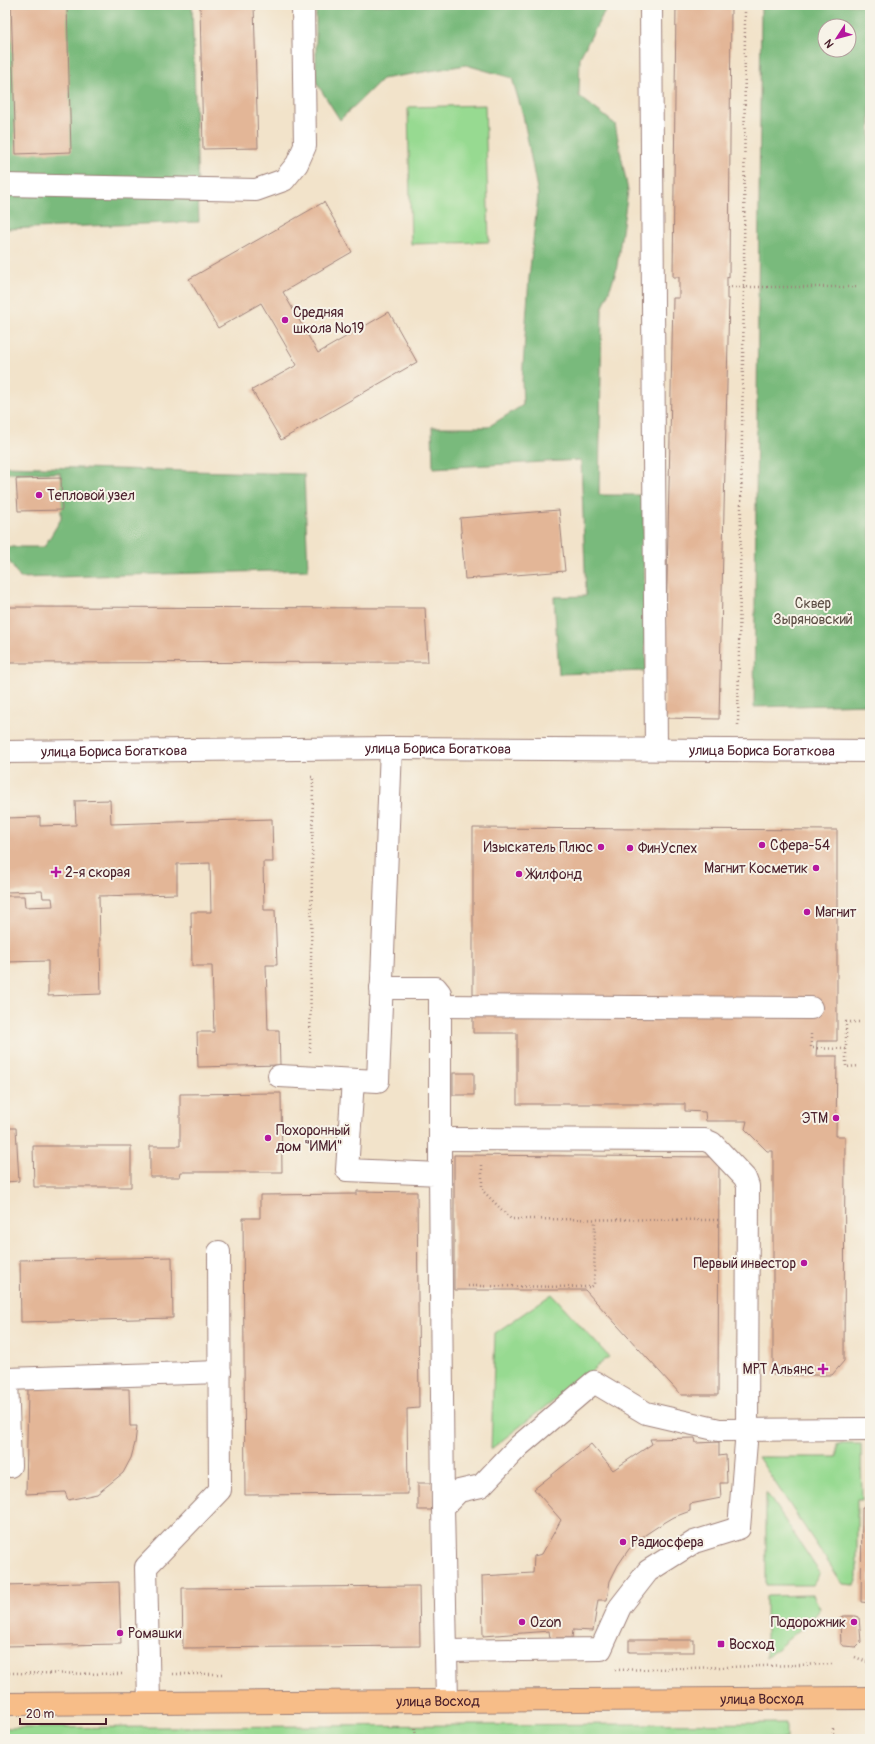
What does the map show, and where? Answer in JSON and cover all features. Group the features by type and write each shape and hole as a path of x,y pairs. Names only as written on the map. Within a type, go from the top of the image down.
{"main road":[{"name":"улица Восход","path":"5,1704 870,1698"}],"street":[{"path":"5,185 256,190 284,180 297,164 305,146 303,5"},
{"path":"651,5 656,749"},
{"path":"279,1076 378,1081 391,748"},
{"name":"улица Бориса Богаткова","path":"5,752 391,748 870,750"},
{"path":"381,988 436,988 440,993 443,1507 447,1701"},
{"path":"440,1006 811,1008"},
{"path":"353,1080 348,1170 440,1174"},
{"path":"440,1139 705,1140 712,1143 745,1178 748,1186 747,1430 739,1528 694,1542 648,1571 620,1608 601,1649 446,1651"},
{"path":"148,1703 146,1567 220,1490 220,1252"},
{"path":"10,1466 6,1378 220,1372"},
{"path":"443,1507 460,1491 480,1486 519,1446 594,1382 646,1413 719,1430 870,1429"}],"path":[{"path":"737,750 744,287 745,5"},
{"path":"727,287 858,287"},
{"path":"305,777 313,777 310,1078"},
{"path":"859,1022 846,1022 846,1066 859,1066"},
{"path":"817,1048 846,1049"},
{"path":"482,1162 482,1190 511,1219 719,1220"},
{"path":"462,1286 591,1287 595,1283 595,1220"},
{"path":"855,1657 870,1663"},
{"path":"833,1728 833,1739"}],"green space":[{"path":"5,5 192,5 199,222 5,229"},
{"path":"316,5 608,5 580,57 579,96 615,124 628,191 616,272 602,310 599,495 643,495 646,671 559,674 554,597 586,596 581,460 433,468 432,427 488,427 523,405 522,381 529,278 538,195 523,115 512,78 466,65 382,79 340,120 316,82"},
{"name":"Cквер Зыряновский","path":"761,5 870,5 870,704 754,707"},
{"path":"485,105 489,242 411,244 408,107"},
{"path":"5,466 304,474 308,570 20,578 5,555 5,547 44,547 61,519 60,473 5,473"},
{"path":"552,1294 609,1357 491,1449 495,1333"},
{"path":"837,1444 861,1444 862,1500 857,1500 857,1581 854,1585 843,1584 840,1580 758,1457 837,1457"},
{"path":"766,1492 820,1573 813,1585 766,1585"},
{"path":"813,1595 820,1608 810,1621 766,1658 766,1596"},
{"path":"786,1723 786,1739 5,1739 5,1728"}],"building":[{"path":"11,5 67,5 71,152 16,154"},
{"path":"200,5 254,5 258,148 203,149"},
{"path":"676,5 731,5 729,278 727,277 727,299 729,299 719,719 664,718 673,298 679,298 679,277 673,277"},
{"name":"Средняя школа №19","path":"324,202 352,252 283,292 318,353 389,312 417,362 281,440 252,390 297,365 261,303 218,328 189,279"},
{"name":"Тепловой узел","path":"61,478 62,510 18,511 16,479"},
{"path":"559,510 565,571 465,579 460,518"},
{"path":"5,607 425,608 428,662 5,663"},
{"path":"110,800 111,824 272,819 273,862 263,862 264,910 275,910 277,965 266,965 268,1030 279,1030 280,1065 198,1067 197,1032 214,1032 212,966 192,966 191,912 211,912 210,863 177,864 177,894 99,896 101,994 48,996 48,961 5,962 5,896 24,896 25,907 53,906 52,898 43,898 42,891 5,892 5,818 40,817 40,826 76,825 75,801"},
{"path":"473,828 837,830 837,1041 817,1041 816,1056 837,1056 836,1136 845,1136 844,1361 832,1375 773,1375 773,1151 767,1151 745,1129 747,1121 706,1121 705,1112 685,1111 685,1104 517,1104 517,1033 473,1033"},
{"path":"453,1073 474,1073 474,1095 453,1095"},
{"path":"281,1093 282,1172 181,1172 180,1177 150,1177 150,1146 180,1146 180,1094"},
{"path":"5,1128 16,1128 19,1181 5,1182"},
{"path":"33,1146 131,1146 131,1187 34,1187"},
{"path":"454,1155 719,1157 718,1395 681,1395 585,1290 454,1290"},
{"path":"357,1191 417,1192 419,1408 407,1409 408,1494 245,1495 243,1218 260,1218 260,1195 357,1194"},
{"path":"172,1257 173,1318 21,1322 20,1260"},
{"path":"28,1388 129,1389 130,1426 137,1426 131,1458 123,1473 97,1494 68,1500 65,1492 26,1494"},
{"path":"695,1438 696,1443 719,1442 719,1456 726,1455 727,1483 720,1483 721,1498 690,1504 690,1511 674,1517 657,1527 642,1537 629,1549 618,1565 610,1581 607,1600 598,1600 593,1631 573,1630 572,1638 550,1638 549,1631 483,1636 482,1576 533,1573 534,1556 542,1554 561,1520 534,1489 591,1444 613,1470 652,1444 650,1439"},
{"path":"418,1483 433,1483 433,1510 418,1510"},
{"path":"862,1507 870,1507 870,1603 861,1602"},
{"path":"119,1582 121,1644 5,1646 5,1585"},
{"path":"419,1586 420,1646 183,1648 182,1588"},
{"path":"841,1617 859,1617 861,1642 856,1647 844,1646 841,1644 840,1620"},
{"path":"629,1640 694,1640 694,1652 629,1652"}],"place":[{"name":"Средняя школа №19","path":"285,320"},
{"name":"Тепловой узел","path":"39,495"},
{"name":"Сфера-54","path":"762,845"},
{"name":"Изыскатель Плюс","path":"601,847"},
{"name":"ФинУспех","path":"630,848"},
{"name":"Магнит Косметик","path":"816,868"},
{"name":"2-я скорая","path":"56,872"},
{"name":"Жилфонд","path":"519,874"},
{"name":"Магнит","path":"807,912"},
{"name":"ЭТМ","path":"836,1118"},
{"name":"Похоронный дом \"ИМИ\"","path":"268,1138"},
{"name":"Первый инвестор","path":"804,1263"},
{"name":"МРТ Альянс","path":"823,1369"},
{"name":"Радиосфера","path":"623,1542"},
{"name":"Ozon","path":"522,1622"},
{"name":"Подорожник","path":"854,1622"},
{"name":"Ромашки","path":"120,1633"},
{"name":"Восход","path":"721,1644"}]}
